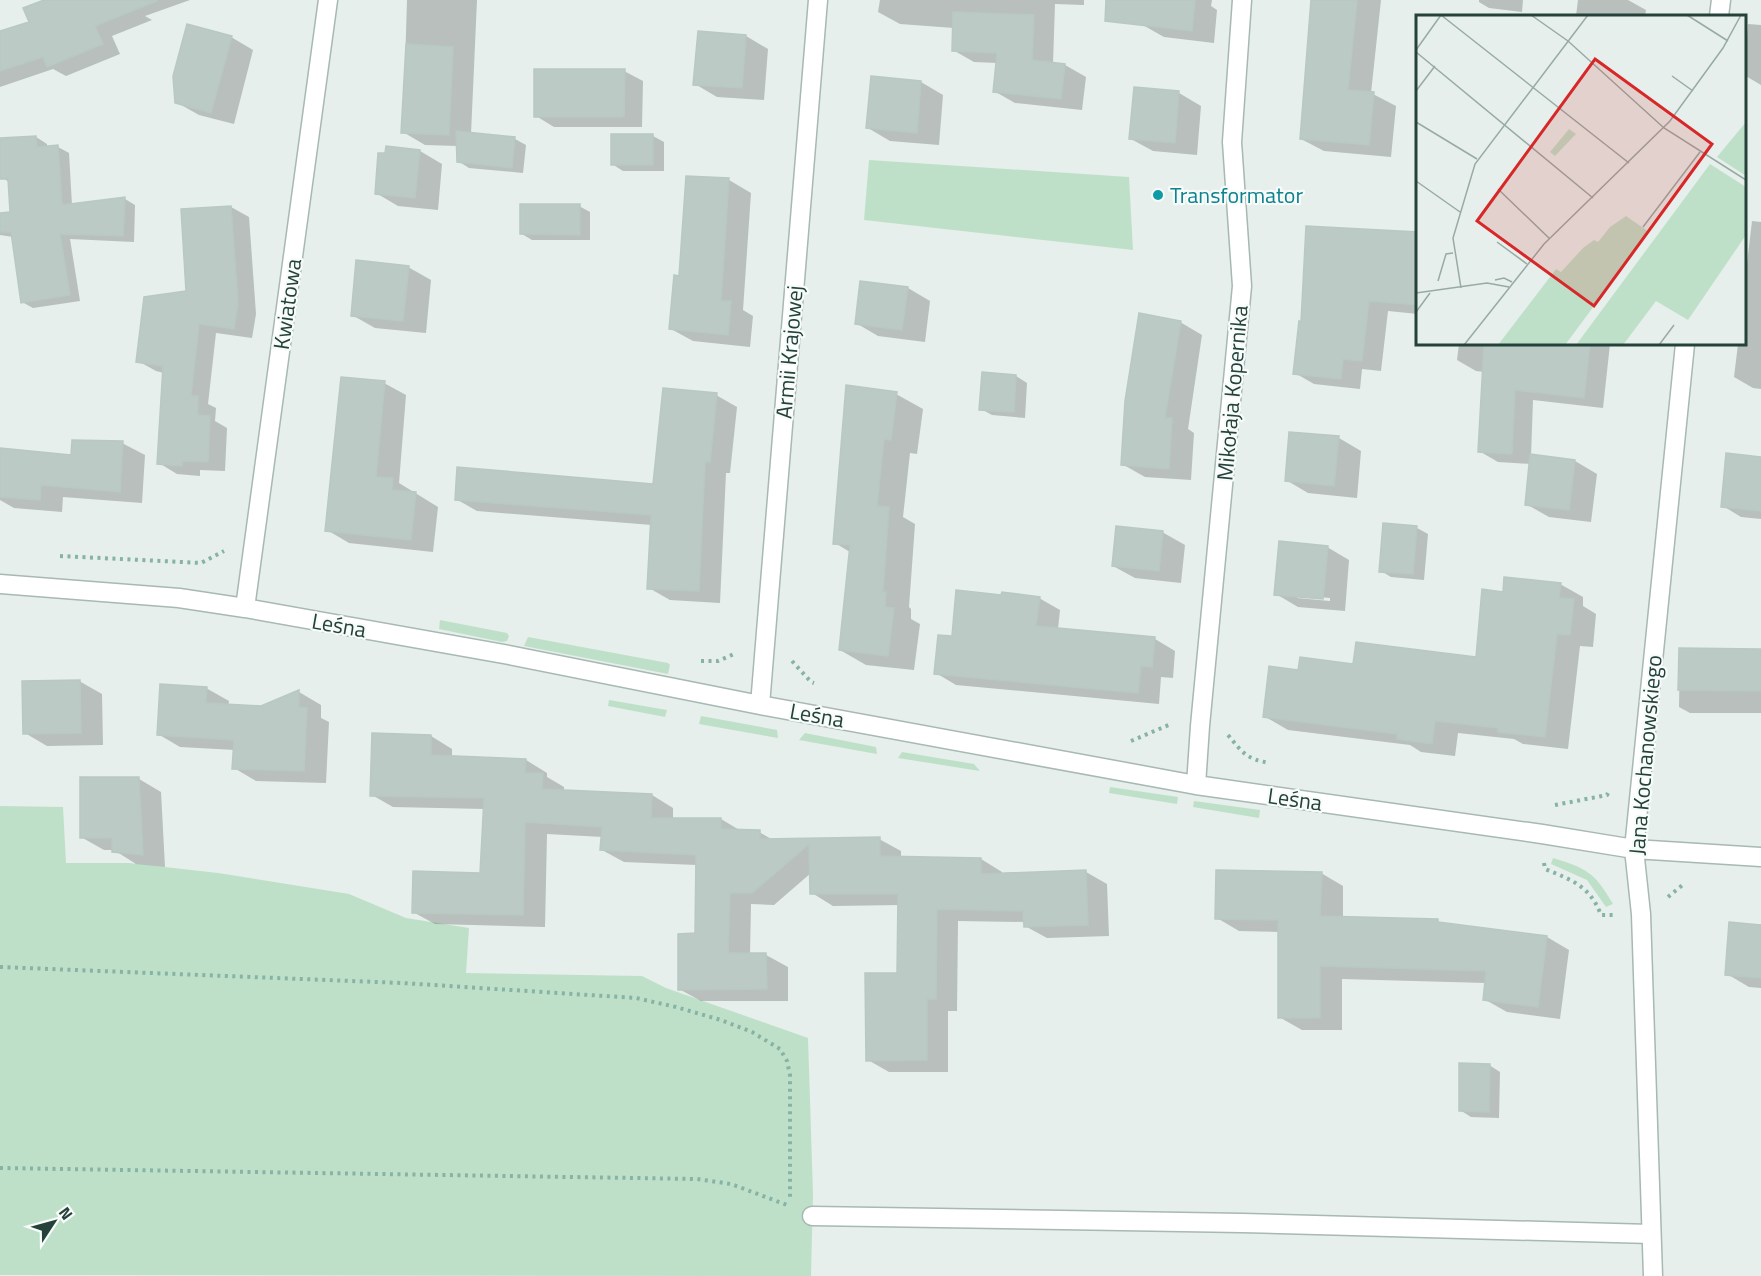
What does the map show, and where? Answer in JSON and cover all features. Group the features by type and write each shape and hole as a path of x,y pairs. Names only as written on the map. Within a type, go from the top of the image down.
{"street":[{"name":"Kwiatowa","path":"245,608 328,0"},
{"name":"Armii Krajowej","path":"760,705 818,0"},
{"name":"Mikołaja Kopernika","path":"1196,785 1242,286 1232,142 1242,0"},
{"path":"1719,15 1721,0"},
{"name":"Jana Kochanowskiego","path":"1653,1276 1641,914 1634,849 1685,345"},
{"name":"Leśna","path":"0,584 178,598 245,608 1196,785 1634,849 1761,857"},
{"path":"812,1216 1242,1223 1651,1234"}],"path":[{"path":"0,967 402,983 636,998 721,1020 752,1032 780,1049 788,1061 790,1076 789,1206 731,1184 697,1179 0,1168"}],"green space":[{"path":"869,160 1129,177 1133,250 864,220"},
{"path":"440,620 507,633 509,636 507,641 502,642 439,629"},
{"path":"528,637 668,663 670,665 668,674 524,646"},
{"path":"609,700 667,710 665,717 608,706"},
{"path":"701,716 777,730 778,738 699,724"},
{"path":"805,733 876,747 877,754 799,740"},
{"path":"902,752 974,764 980,771 898,758"},
{"path":"1110,787 1178,797 1177,804 1109,793"},
{"path":"1194,801 1260,810 1259,818 1193,807"},
{"path":"0,806 63,807 66,863 129,863 218,873 349,894 406,918 469,928 466,973 642,976 666,988 808,1038 813,1194 811,1276 0,1275"},
{"path":"1553,858 1589,873 1601,885 1613,904 1606,907 1587,880 1551,864"}],"building":[{"path":"44,0 157,1 95,26 103,44 47,67 43,57 0,71 0,31 29,22 23,8"},
{"path":"1106,0 1195,0 1192,31 1105,21"},
{"path":"1311,0 1357,0 1348,90 1374,92 1369,145 1300,139"},
{"path":"953,12 1034,15 1032,60 1065,64 1061,99 993,92 997,53 952,51"},
{"path":"187,24 232,36 211,113 175,103 173,76"},
{"path":"698,31 746,35 742,88 693,85"},
{"path":"406,44 453,47 449,135 401,133"},
{"path":"534,69 625,69 624,117 534,117"},
{"path":"871,76 921,81 917,133 866,128"},
{"path":"1134,87 1179,91 1175,143 1129,139"},
{"path":"456,131 515,137 512,168 457,162"},
{"path":"611,134 653,134 653,165 611,165"},
{"path":"36,136 37,147 58,145 62,205 125,197 123,236 60,234 70,295 21,303 11,232 0,232 0,213 10,212 8,179 0,179 0,138"},
{"path":"386,146 420,150 415,198 375,194 378,153 385,153"},
{"path":"686,176 729,178 721,301 731,301 728,335 669,329 674,275 679,276"},
{"path":"520,204 580,204 580,235 520,234"},
{"path":"231,206 238,303 234,329 199,324 191,396 198,396 198,415 210,416 208,462 183,461 182,466 157,464 163,366 136,362 144,297 186,291 181,209"},
{"path":"1306,226 1416,232 1416,305 1369,301 1362,361 1343,359 1341,379 1293,374 1299,321 1301,322"},
{"path":"356,260 409,266 403,321 351,316"},
{"path":"860,281 908,287 902,330 855,324"},
{"path":"1139,313 1181,321 1165,418 1172,418 1169,469 1121,465 1125,401"},
{"path":"1484,345 1590,345 1584,398 1515,390 1512,454 1478,452"},
{"path":"982,372 1016,375 1014,412 979,410"},
{"path":"341,377 385,381 376,477 393,478 392,490 416,492 411,540 325,531"},
{"path":"846,385 897,392 891,440 884,439 877,506 889,507 883,592 886,592 885,607 894,608 888,656 839,650 850,545 833,544"},
{"path":"663,388 717,393 710,462 705,462 699,591 647,589 651,515 455,500 457,467 653,484"},
{"path":"1289,432 1339,436 1334,486 1285,481"},
{"path":"72,440 123,441 120,492 41,485 40,500 0,497 0,448 71,455"},
{"path":"1726,453 1761,457 1761,511 1721,507"},
{"path":"1530,454 1575,460 1569,510 1525,505"},
{"path":"1383,523 1417,526 1413,574 1379,572"},
{"path":"1116,526 1163,531 1159,571 1112,566"},
{"path":"1279,541 1328,546 1323,599 1274,595"},
{"path":"1504,577 1561,583 1559,598 1574,599 1570,635 1557,634 1545,737 1498,732 1498,728 1435,721 1432,744 1397,739 1397,734 1263,717 1269,666 1298,670 1300,657 1353,664 1356,642 1476,657 1482,589 1503,592"},
{"path":"956,590 1001,595 1002,592 1040,597 1036,626 1155,637 1152,667 1141,666 1138,693 934,674 938,635 952,636"},
{"path":"1679,648 1761,649 1761,691 1678,690"},
{"path":"80,680 81,733 23,734 22,681"},
{"path":"160,684 207,687 206,703 261,706 299,690 299,707 307,708 304,771 232,769 234,740 157,735"},
{"path":"372,733 431,735 431,755 526,759 525,773 543,773 542,789 652,794 651,818 721,818 721,829 760,830 760,839 880,837 880,856 981,858 981,874 1086,870 1088,925 1024,927 1023,911 937,909 936,999 927,999 927,1060 866,1061 865,973 897,973 898,894 810,894 809,844 752,893 730,893 728,953 766,953 767,989 678,990 678,934 695,933 696,855 600,850 602,827 525,822 523,915 412,913 413,871 480,873 484,798 370,796"},
{"path":"80,777 139,777 143,855 112,852 112,838 80,838"},
{"path":"1216,870 1322,872 1320,916 1438,919 1438,922 1547,936 1538,1007 1483,1000 1486,971 1320,966 1320,1018 1278,1018 1278,920 1215,919"},
{"path":"1729,922 1761,925 1761,978 1725,975"},
{"path":"1459,1063 1490,1064 1489,1112 1459,1111"}],"place":[{"name":"Transformator","path":"1158,195"}]}
